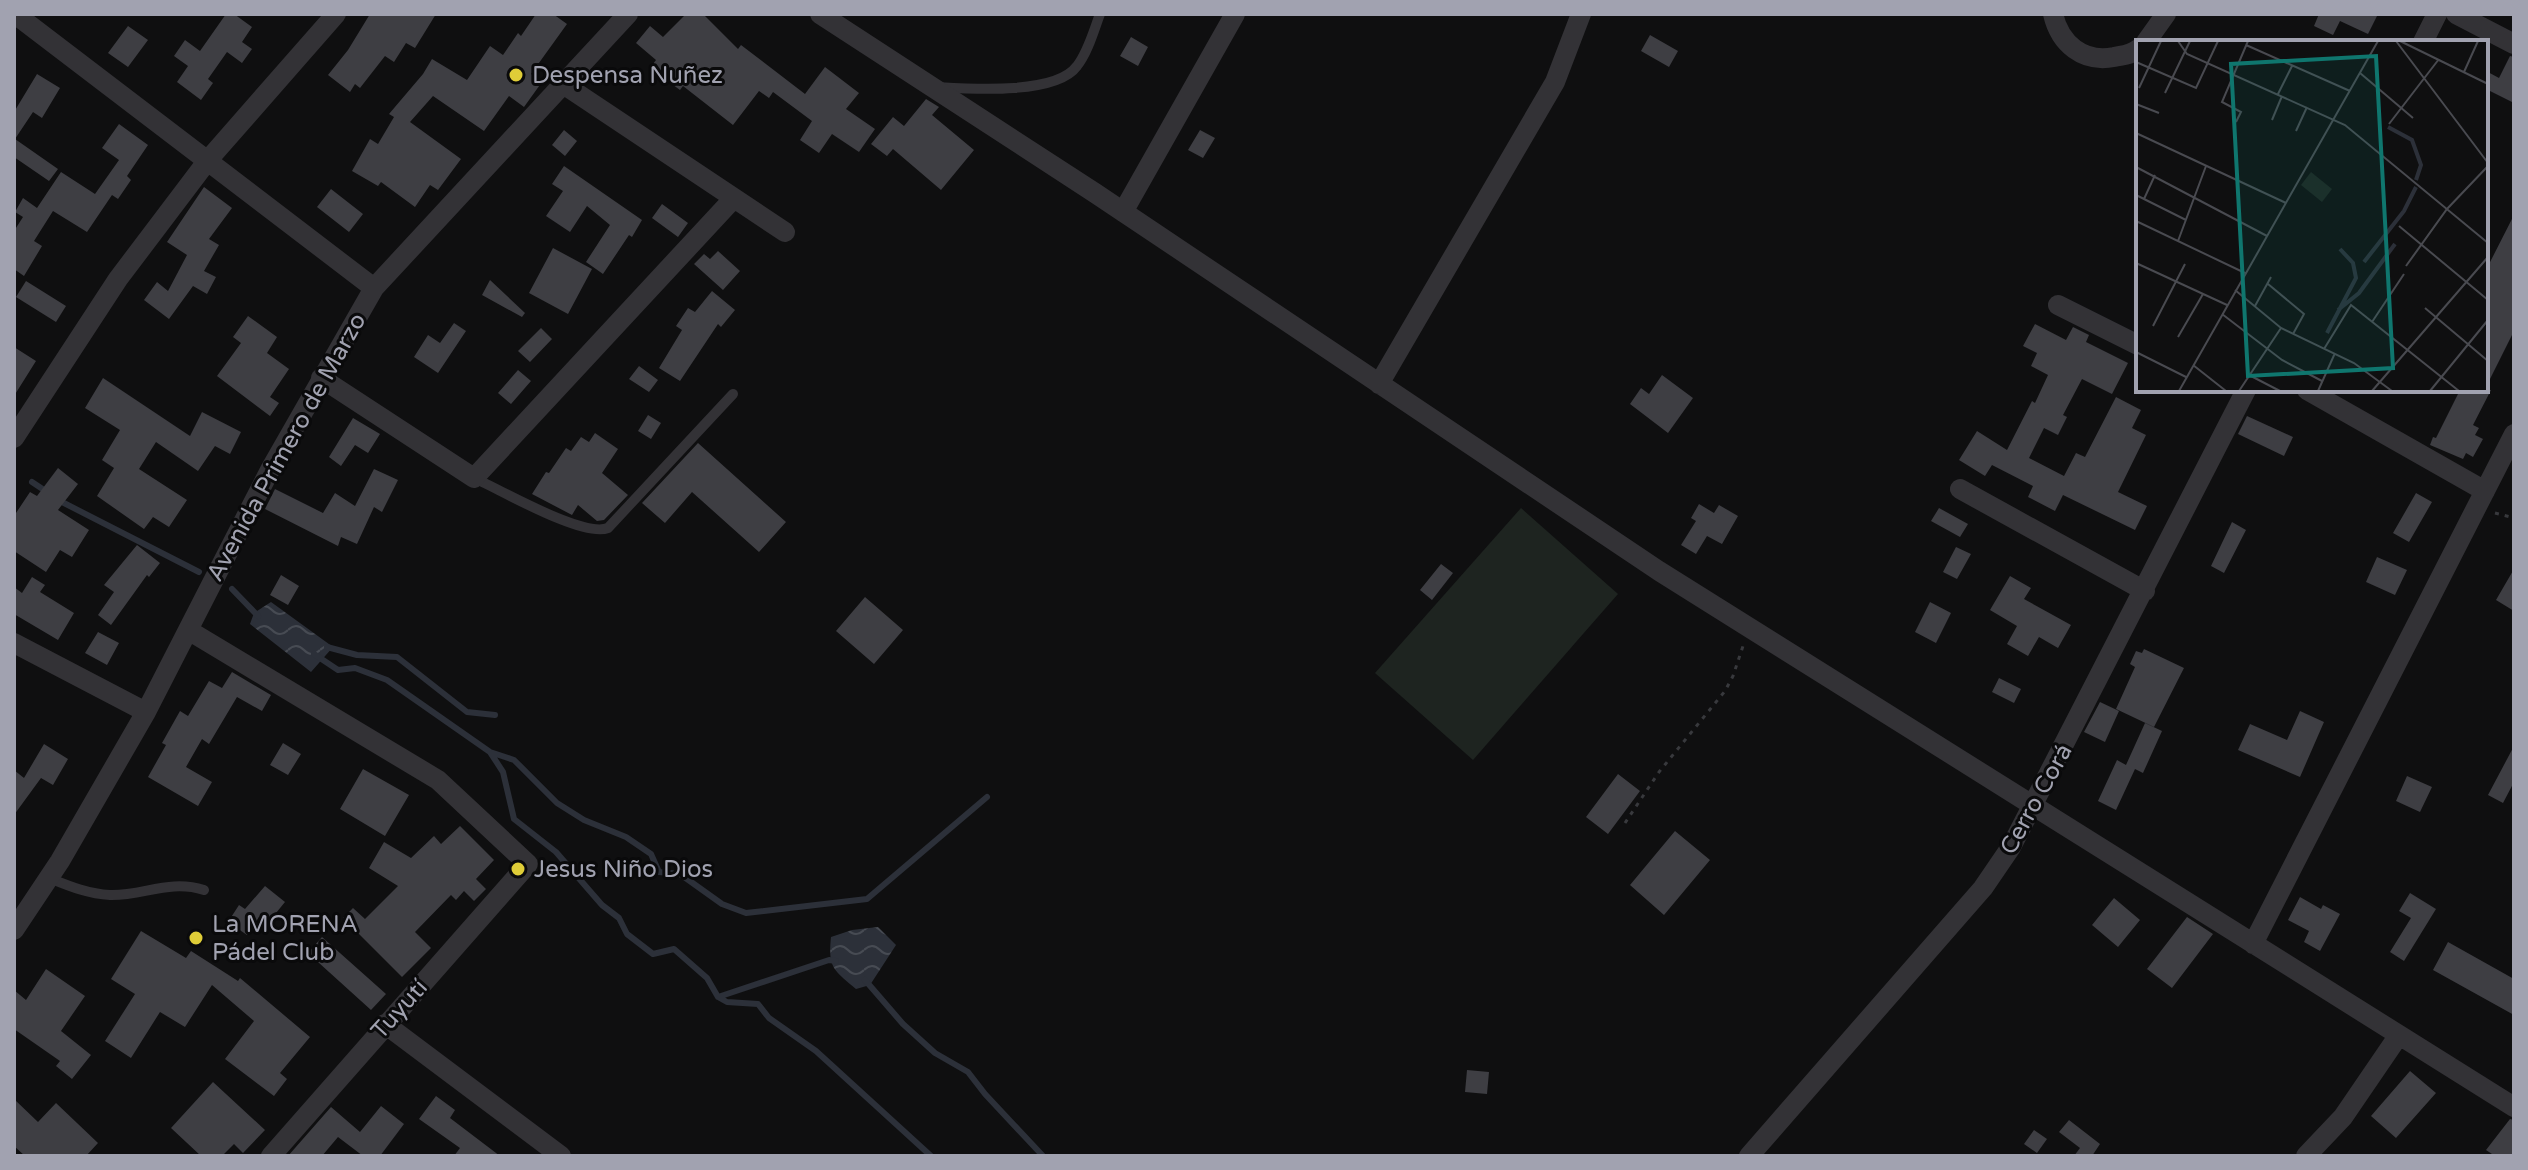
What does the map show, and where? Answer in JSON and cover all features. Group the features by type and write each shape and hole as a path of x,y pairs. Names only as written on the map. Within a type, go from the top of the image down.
{"street":[{"path":"15,14 374,288"},
{"path":"14,438 118,279 208,160 336,14"},
{"name":"Avenida Primero de Marzo","path":"14,930 49,878 146,712 270,470 374,288 628,14"},
{"path":"1123,212 1235,14"},
{"path":"1379,384 1555,82 1581,14"},
{"path":"2053,14 2057,32 2077,52 2099,60 2136,51"},
{"path":"2147,40 2166,14"},
{"path":"2424,40 2437,14"},
{"path":"2456,14 2514,44"},
{"path":"829,16 1659,571 2514,1107"},
{"path":"563,84 785,232"},
{"path":"321,378 474,478 734,198"},
{"path":"2058,305 2136,344"},
{"name":"Cerro Corá","path":"1749,1156 1983,888 2034,807 2145,591 2239,392"},
{"path":"2311,392 2485,491"},
{"path":"2253,944 2514,434"},
{"path":"1960,489 2145,591"},
{"name":"Tuyutí","path":"188,630 438,780 528,864 271,1156"},
{"path":"14,643 146,712"},
{"path":"385,1024 561,1156"},
{"path":"2306,1156 2343,1117 2399,1035"}],"lane":[{"path":"930,86 997,91 1058,80 1077,68 1100,14"},
{"path":"474,478 580,528 601,531 608,528 733,394"},
{"path":"49,878 83,891 112,895 187,885 204,890"}],"path":[{"path":"1625,823 1659,772 1725,691 1748,627"}],"shaded area":[{"path":"1521,508 1618,594 1473,760 1375,673"}],"water":[{"path":"271,602 333,647 311,672 250,624 254,613"},
{"path":"878,927 896,945 870,985 856,989 834,967 830,955 831,937 852,930"}],"building":[{"path":"226,14 234,14 252,27 242,42 252,49 242,63 227,52 208,79 213,83 201,100 177,82 188,66 174,56 185,40 200,51"},
{"path":"370,14 436,14 415,48 406,43 394,62 385,56 360,88 355,84 350,92 328,75"},
{"path":"536,14 553,14 567,24 531,74 542,82 524,107 509,96 484,131 433,96 410,122 461,159 438,190 430,185 415,207 381,182 378,186 352,171 370,139 378,144 394,117 389,114 432,59 467,80 490,46 503,55"},
{"path":"686,14 703,14 738,49 741,45 805,94 825,67 859,93 846,109 875,129 859,152 832,134 819,153 800,140 812,121 773,92 769,98 759,91 733,125 683,86 680,90 650,68 656,60 636,43 650,26 663,37"},
{"path":"2319,14 2378,14 2368,34 2340,21 2333,35 2314,26"},
{"path":"128,26 148,40 128,67 108,53"},
{"path":"1650,35 1678,51 1669,67 1641,51"},
{"path":"1131,37 1148,47 1138,66 1120,56"},
{"path":"2510,56 2514,57 2514,103 2488,90 2488,72 2499,78"},
{"path":"37,74 60,88 42,118 33,112 15,139 58,169 49,181 14,157 14,112"},
{"path":"926,99 939,107 932,115 974,150 941,190 893,149 887,156 871,144 893,117 904,126"},
{"path":"119,124 148,145 127,176 131,180 118,199 112,195 87,232 53,211 34,241 42,246 24,276 14,269 14,231 23,217 15,212 23,198 37,208 61,172 95,194 119,160 102,148"},
{"path":"564,130 577,141 565,156 552,145"},
{"path":"1200,130 1215,138 1203,158 1188,150"},
{"path":"564,166 642,220 603,274 586,262 610,225 587,206 570,232 546,216 563,191 552,184"},
{"path":"204,187 232,208 209,239 219,245 204,271 216,277 207,294 193,286 169,319 144,300 157,282 168,291 187,255 167,242"},
{"path":"331,189 363,214 349,232 317,207"},
{"path":"662,204 688,223 678,237 652,218"},
{"path":"2514,215 2514,331 2488,383 2488,266"},
{"path":"553,248 592,269 568,314 529,293"},
{"path":"718,251 740,271 723,290 694,264 704,254 710,259"},
{"path":"490,280 525,313 522,317 482,295"},
{"path":"26,281 66,306 56,322 16,297"},
{"path":"712,291 735,310 721,327 718,324 680,381 659,368 682,330 676,326 688,308 695,312"},
{"path":"248,316 277,337 267,353 289,369 270,397 279,403 270,416 217,376 241,343 233,337"},
{"path":"454,323 466,331 438,373 414,357 428,335 440,343"},
{"path":"2035,324 2066,340 2073,327 2089,335 2086,342 2128,363 2112,394 2082,379 2063,415 2067,417 2058,435 2044,428 2029,458 2064,476 2076,453 2085,457 2116,397 2141,410 2132,428 2146,435 2118,492 2147,506 2135,530 2063,495 2055,511 2028,497 2033,486 1992,465 1985,476 1959,460 1977,431 2007,450 2032,401 2035,403 2048,375 2031,366 2037,353 2023,346"},
{"path":"541,328 552,339 530,362 518,351"},
{"path":"14,347 36,361 14,396"},
{"path":"639,366 658,380 649,392 629,379"},
{"path":"518,370 531,381 511,404 498,393"},
{"path":"1662,375 1693,398 1668,433 1630,404 1641,388 1649,394"},
{"path":"103,378 190,436 202,412 241,432 230,454 215,446 198,471 156,442 139,469 187,500 169,527 153,517 144,529 97,496 114,468 102,460 120,430 85,408"},
{"path":"2491,390 2473,425 2479,428 2475,435 2483,439 2473,457 2466,453 2463,459 2430,445 2433,437 2436,438 2459,392"},
{"path":"648,415 661,423 651,439 638,431"},
{"path":"2247,416 2293,437 2284,456 2238,434"},
{"path":"353,418 380,434 368,453 355,445 341,466 329,457"},
{"path":"595,433 618,449 602,473 628,495 604,520 597,521 578,505 572,515 532,494 566,448 571,451 581,437 589,442"},
{"path":"698,443 786,522 759,552 692,492 665,523 642,503"},
{"path":"58,468 78,484 58,510 89,530 72,557 60,550 46,572 14,551 14,516 30,492 37,496"},
{"path":"374,469 398,480 382,512 374,507 357,544 341,537 338,546 265,509 275,489 323,513 335,493 355,506"},
{"path":"2416,493 2432,502 2409,542 2393,533"},
{"path":"1699,504 1714,513 1719,505 1738,516 1722,544 1707,536 1696,554 1681,545 1696,521 1691,518"},
{"path":"1939,508 1968,524 1960,537 1931,521"},
{"path":"2232,522 2246,530 2224,573 2211,566"},
{"path":"137,545 160,563 149,577 147,575 111,625 98,615 114,592 104,585"},
{"path":"1956,547 1971,554 1957,579 1943,572"},
{"path":"2377,557 2407,570 2395,595 2366,582"},
{"path":"1441,564 1453,573 1432,600 1420,590"},
{"path":"2514,569 2514,611 2496,600"},
{"path":"281,575 299,586 288,605 270,595"},
{"path":"2010,576 2031,588 2024,599 2071,625 2058,648 2039,637 2028,656 2007,644 2017,626 1990,610"},
{"path":"32,577 45,585 40,592 74,613 58,640 14,614 14,587 22,593"},
{"path":"865,597 903,630 874,664 836,631"},
{"path":"1930,602 1951,613 1936,643 1915,632"},
{"path":"98,632 119,643 107,665 85,653"},
{"path":"2144,649 2184,668 2154,727 2116,709 2135,667 2130,664 2136,651 2142,653"},
{"path":"232,672 271,695 262,711 237,697 209,744 202,739 186,767 212,782 198,806 148,777 180,711 188,716 209,681 222,688"},
{"path":"1999,678 2021,689 2014,703 1992,692"},
{"path":"2100,702 2119,711 2105,742 2084,732"},
{"path":"2300,711 2324,722 2300,777 2238,750 2250,724 2287,740"},
{"path":"2145,723 2162,731 2143,773 2135,769 2116,810 2098,801 2117,760 2126,765"},
{"path":"283,743 301,754 288,775 270,765"},
{"path":"44,744 68,759 53,785 41,778 14,815 14,770 24,778"},
{"path":"2514,746 2514,782 2503,803 2488,795"},
{"path":"363,769 409,795 385,836 340,809"},
{"path":"1618,774 1640,791 1608,834 1586,817"},
{"path":"2407,776 2432,787 2420,812 2396,801"},
{"path":"460,826 494,860 476,879 486,889 474,901 464,891 456,900 451,895 415,932 431,948 402,977 343,918 353,908 365,919 398,886 369,868 384,842 411,858 434,836 441,844"},
{"path":"1675,831 1710,860 1664,915 1630,885"},
{"path":"265,886 285,902 267,924 259,917 247,935 228,922 239,905 245,909"},
{"path":"2410,893 2436,909 2404,961 2390,952 2411,918 2399,911"},
{"path":"2300,897 2321,909 2323,905 2340,914 2320,951 2304,942 2309,931 2288,920"},
{"path":"2114,898 2140,920 2118,947 2092,925"},
{"path":"2187,917 2213,934 2172,988 2147,969"},
{"path":"141,931 186,958 191,951 238,981 240,978 310,1037 280,1073 287,1079 274,1096 225,1059 254,1021 212,985 185,1027 160,1012 131,1058 105,1041 135,994 111,979"},
{"path":"322,937 386,994 371,1010 308,953"},
{"path":"2448,942 2514,979 2514,1015 2433,970"},
{"path":"46,969 85,996 61,1031 91,1055 72,1079 56,1066 60,1061 14,1029 14,990 26,1000"},
{"path":"1467,1070 1489,1072 1487,1094 1465,1092"},
{"path":"2410,1071 2436,1093 2396,1138 2371,1116"},
{"path":"213,1082 265,1130 243,1153 234,1144 222,1156 201,1156 171,1128"},
{"path":"436,1096 455,1110 450,1118 500,1156 454,1156 460,1148 419,1119"},
{"path":"14,1099 38,1122 56,1103 98,1143 86,1156 25,1156 14,1146"},
{"path":"381,1106 404,1124 380,1156 363,1156 338,1137 322,1156 288,1156 331,1107 360,1132"},
{"path":"2510,1119 2514,1120 2514,1156 2495,1156 2486,1150"},
{"path":"2069,1120 2100,1144 2092,1156 2074,1156 2080,1148 2059,1132"},
{"path":"2034,1130 2047,1139 2037,1153 2024,1144"}],"waterway":[{"path":"32,482 47,492"},
{"path":"60,501 199,572"},
{"path":"232,589 258,616"},
{"path":"327,647 357,655 397,657 467,712 495,715"},
{"path":"314,654 338,670 355,668 387,680 490,752 514,760 557,803 584,820 626,837 651,854 659,872 680,874 722,904 746,913 867,899 987,797"},
{"path":"490,752 503,772 514,819 556,852 602,905 619,918 627,934 653,954 674,949 707,978 718,997 727,1002 758,1004 769,1018 816,1051 931,1156"},
{"path":"718,997 829,960 836,961"},
{"path":"865,980 903,1024 935,1053 968,1072 1043,1156"}],"place":[{"name":"Despensa Nuñez","path":"516,75"},
{"name":"Jesus Niño Dios","path":"518,869"},
{"name":"La MORENA Pádel Club","path":"196,938"}]}
